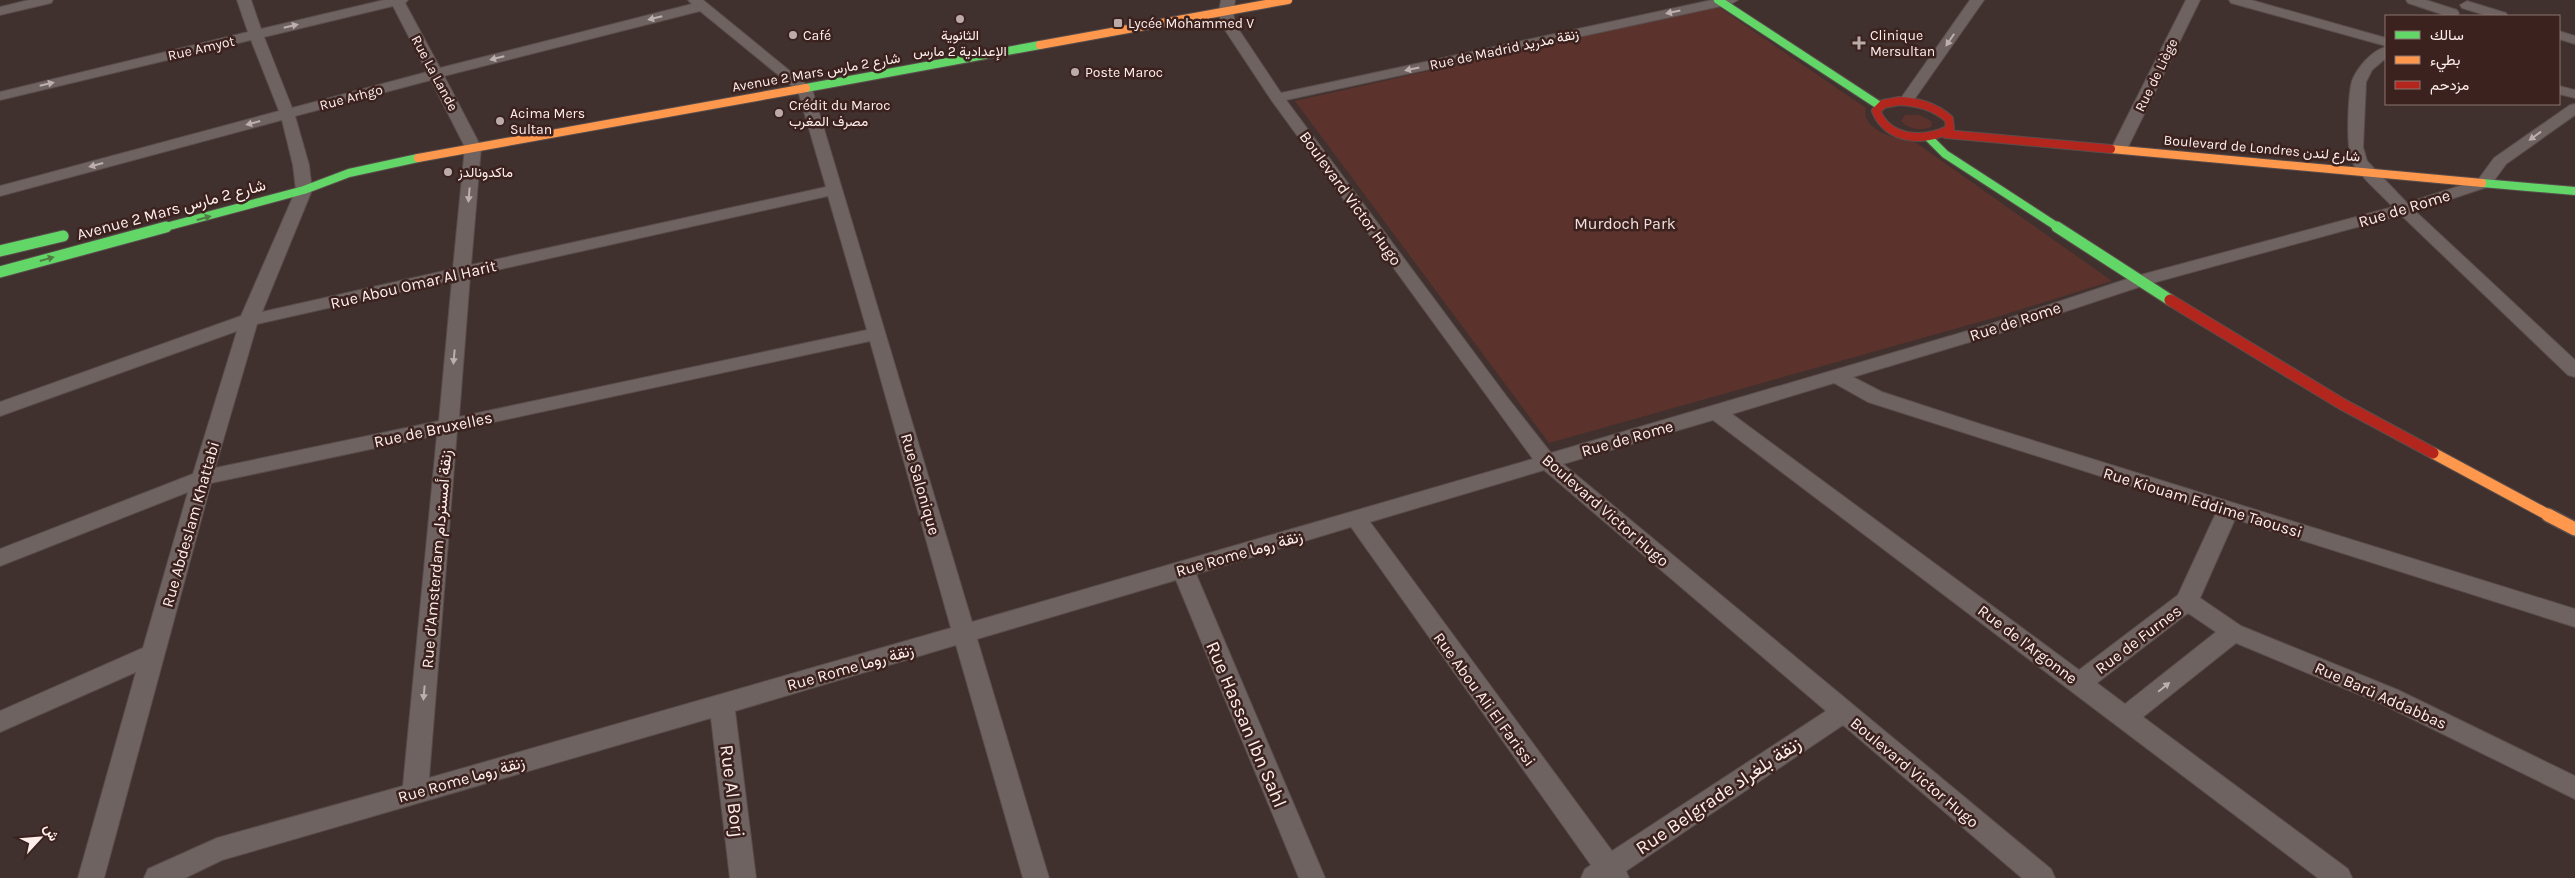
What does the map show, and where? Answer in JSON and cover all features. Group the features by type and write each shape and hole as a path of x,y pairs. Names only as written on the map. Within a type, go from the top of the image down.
{"street":[{"path":"0,11 46,0"},
{"path":"244,0 255,35 287,114 300,181"},
{"name":"Rue Amyot","path":"0,96 398,0"},
{"name":"Rue La Lande","path":"398,0 474,147"},
{"name":"Avenue 2 Mars شارع 2 مارس","path":"0,272 300,181 349,173 474,147 806,89 1227,6 1288,0"},
{"path":"1906,101 1977,0"},
{"name":"Rue de Liège","path":"2119,150 2193,0"},
{"path":"2239,0 2385,42"},
{"path":"2412,0 2449,15 2471,2 2499,15"},
{"path":"1723,1 1880,106"},
{"name":"Rue de Madrid زنقة مدريد","path":"1277,98 1723,1"},
{"path":"699,3 806,89"},
{"name":"Rue Arhgo","path":"0,191 699,3"},
{"name":"Boulevard Victor Hugo","path":"1227,6 1228,24 1277,98 1500,402 1546,461 2042,878"},
{"path":"2560,35 2575,40"},
{"path":"2385,52 2366,68 2360,82 2356,154 2368,173 2404,209 2575,371"},
{"name":"Rue Salonique","path":"806,89 1036,878"},
{"path":"2560,90 2575,94"},
{"path":"1906,101 1925,104 1945,114 1951,124 1946,134 1929,138 1908,136 1886,127 1876,116 1880,106 1906,101"},
{"path":"2484,183 2500,162 2575,108"},
{"name":"Boulevard de Londres شارع لندن","path":"1946,134 2575,191"},
{"path":"1929,138 1945,154 1968,170 2139,281 2342,404 2575,529"},
{"path":"1968,170 1970,150 1996,140"},
{"name":"Rue d'Amsterdam زنقة أمستردام","path":"415,792 474,147"},
{"name":"Rue Abdeslam Khattabi","path":"91,878 202,478 249,320 300,181"},
{"name":"Rue de Rome","path":"1546,461 1996,328 2139,281 2404,209 2484,183"},
{"name":"Rue Abou Omar Al Harit","path":"0,409 249,320 835,190"},
{"name":"Avenue 2 Mars شارع 2 مارس","path":"0,251 72,234"},
{"name":"Rue de Bruxelles","path":"0,558 202,478 877,334"},
{"name":"Rue Kiouam Eddime Taoussi","path":"1836,376 1875,396 2228,510 2575,618"},
{"name":"Rue de l'Argonne","path":"1716,412 2338,878"},
{"name":"Rue Rome زنقة روما","path":"157,878 217,850 722,705 1546,461"},
{"name":"Rue de Furnes","path":"2080,683 2187,601 2228,510"},
{"name":"Rue Abou Ali El Farissi","path":"1356,518 1606,875"},
{"name":"Rue Hassan Ibn Sahl","path":"1183,569 1312,878"},
{"name":"Rue Barü Addabbas","path":"2187,601 2233,632 2390,697 2506,752 2575,788"},
{"path":"2126,718 2233,632"},
{"path":"0,722 153,654"},
{"name":"Rue Al Borj","path":"722,705 743,878"},
{"name":"Rue Belgrade زنقة بلغراد","path":"1606,875 1843,712"}],"green space":[{"name":"Murdoch Park","path":"1717,6 1866,108 1866,116 1869,123 1875,128 1891,136 1915,142 2112,281 1990,319 1549,443 1295,101"},
{"path":"1905,115 1919,115 1931,121 1932,126 1924,129 1912,128 1901,121"}],"traffic: fast":[{"path":"1718,0 1880,106"},
{"path":"806,88 1040,45"},
{"path":"1929,138 1945,154 1968,170 2170,300"},
{"path":"0,272 304,190 349,173 418,158"},
{"path":"2482,183 2575,191"},
{"path":"0,251 63,236"}],"traffic: slow":[{"path":"1040,45 1288,0"},
{"path":"418,158 806,88"},
{"path":"2111,149 2482,183"},
{"path":"2433,453 2575,529"}],"traffic: jam":[{"path":"1899,101 1919,103 1938,110 1949,119 1950,129 1930,136 1919,137 1907,136 1887,128 1880,121 1876,111 1883,104 1899,101"},
{"path":"1946,134 2111,149"},
{"path":"2170,300 2342,404 2433,453"}],"place":[{"name":"الثانوية الإعدادية 2 مارس","path":"960,19"},
{"name":"Lycée Mohammed V","path":"1118,23"},
{"name":"Café","path":"793,35"},
{"name":"Clinique Mersultan","path":"1859,43"},
{"name":"Poste Maroc","path":"1075,72"},
{"name":"Crédit du Maroc مصرف المغرب","path":"779,113"},
{"name":"Acima Mers Sultan","path":"500,121"},
{"name":"ماكدونالدز","path":"448,172"}]}
